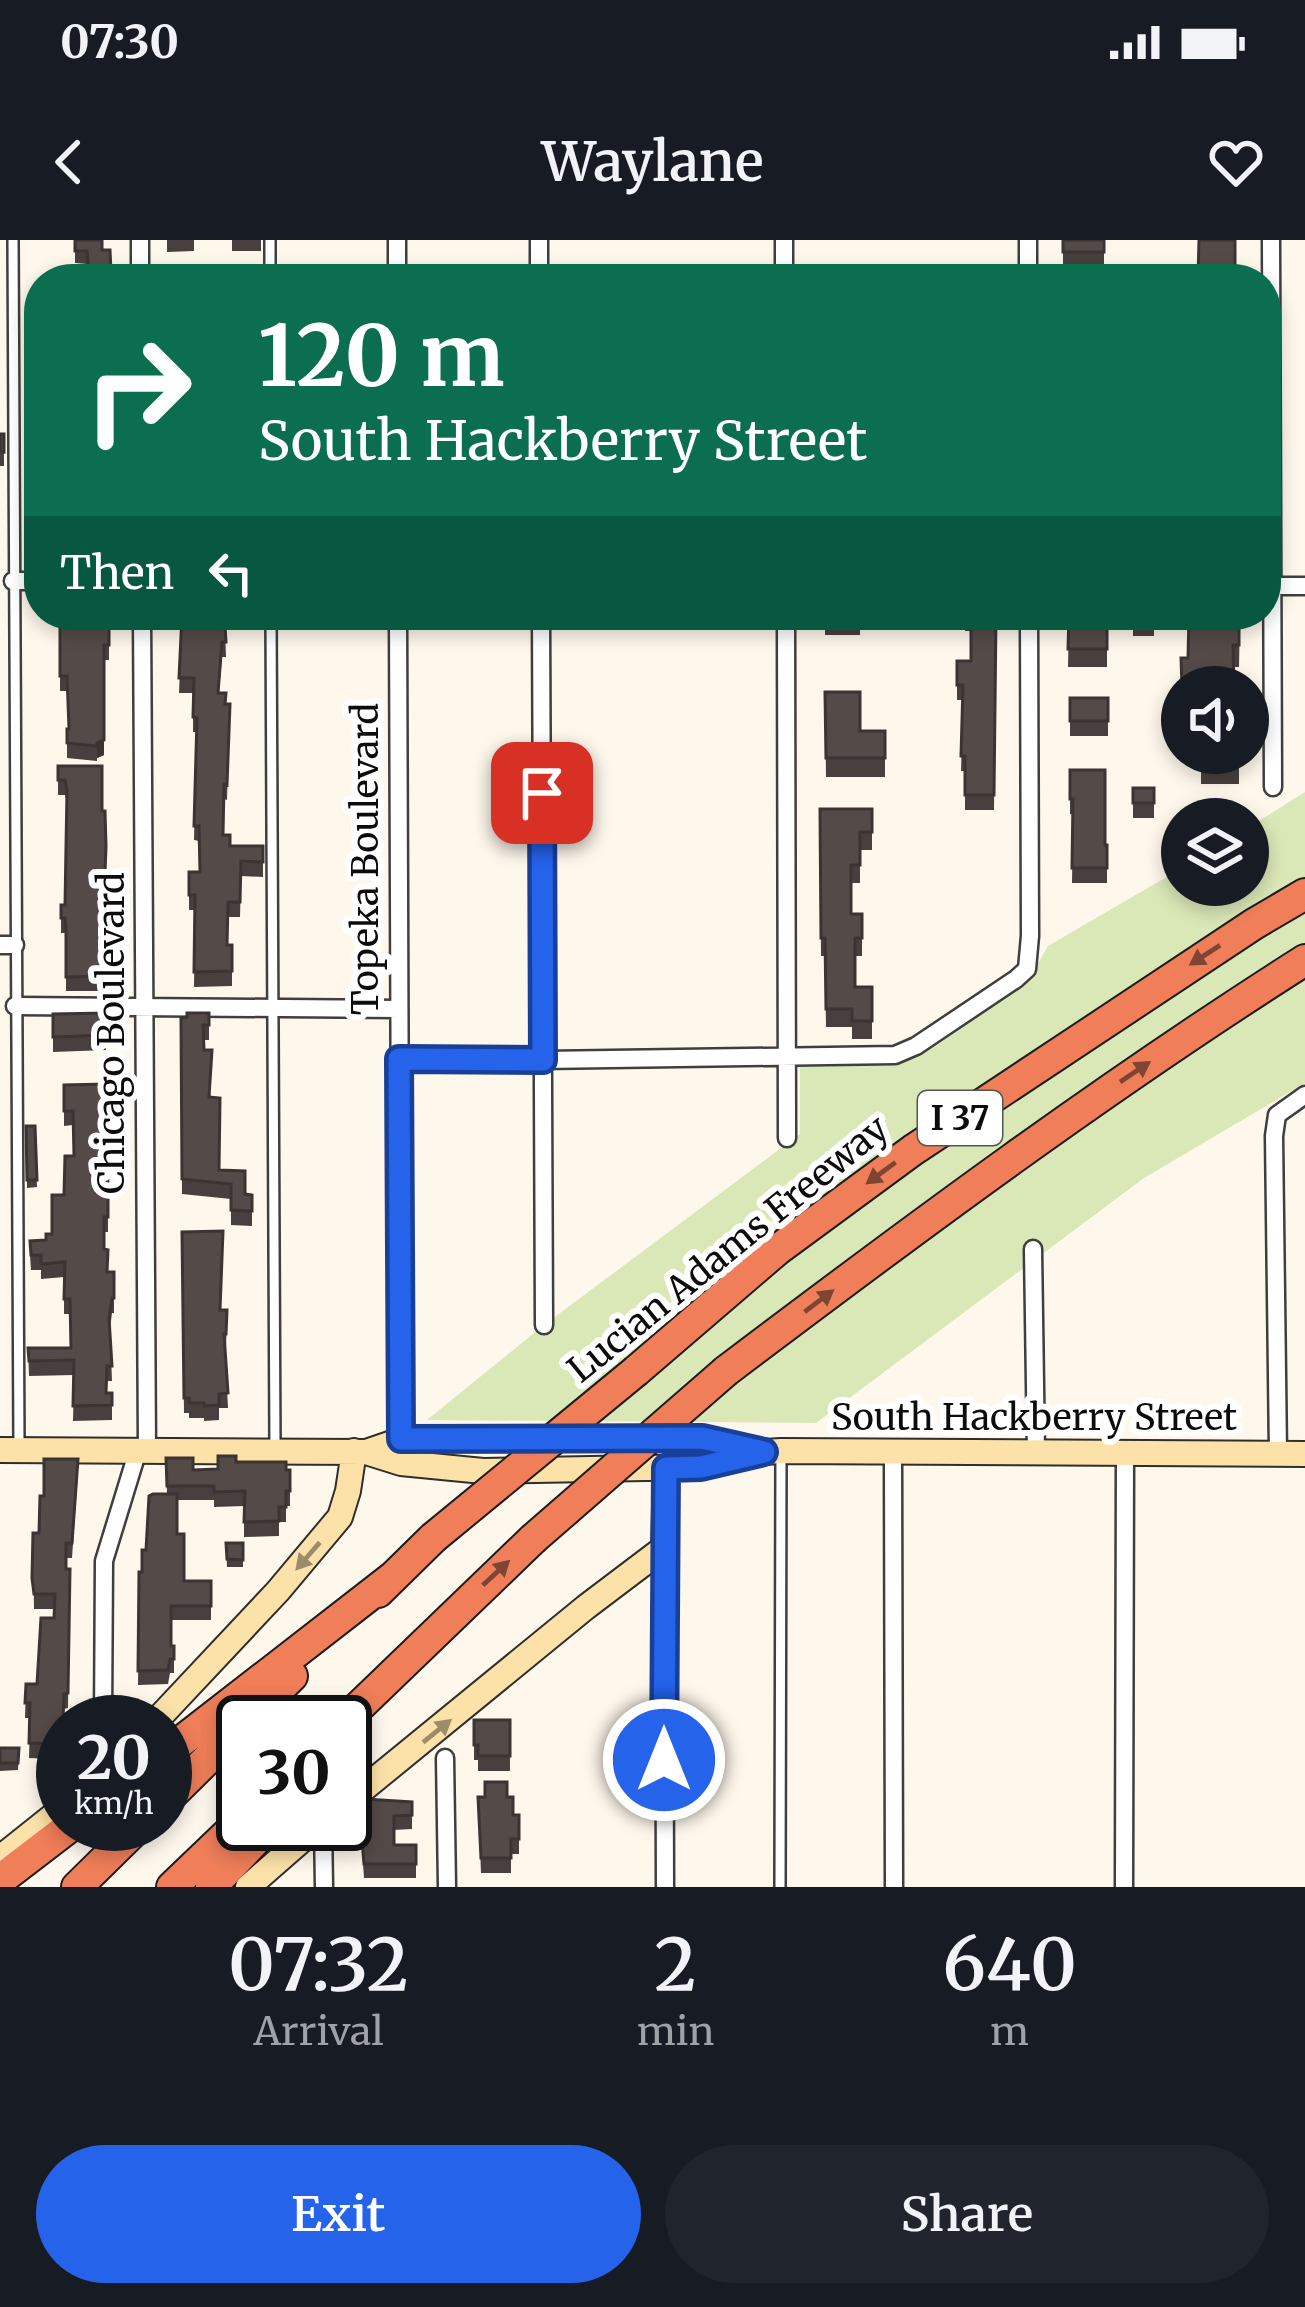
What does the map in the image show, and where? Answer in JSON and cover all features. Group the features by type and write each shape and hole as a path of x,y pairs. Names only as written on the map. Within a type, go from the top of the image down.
{"highway":[{"name":"Lucian Adams Freeway","path":"273,1695 433,1538 777,1250 913,1150 1305,894"},
{"name":"I 37","path":"370,1695 533,1538 726,1371 963,1192 1305,960"},
{"path":"192,1733 393,1577"},
{"path":"372,1709 460,1607"},
{"name":"Lucian Adams Freeway","path":"192,1774 216,1751"},
{"path":"172,1887 216,1845"},
{"path":"0,1880 38,1851"},
{"path":"77,1887 114,1851"},
{"path":"211,1887 245,1851"}],"main road":[{"name":"South Hackberry Street","path":"9,1450 360,1452 702,1438 772,1452 1305,1454"},
{"name":"South Hackberry Street","path":"401,1451 483,1471 701,1467 772,1452"},
{"path":"180,1695 329,1532 340,1517 360,1452"},
{"path":"372,1782 664,1549 666,1468"},
{"path":"0,1858 36,1829"},
{"path":"248,1887 290,1851"}],"street":[{"path":"13,581 24,581"},
{"name":"Chicago Boulevard","path":"103,1695 104,1561 142,1450 142,630"},
{"name":"Topeka Boulevard","path":"398,630 401,1451"},
{"path":"541,630 544,1325"},
{"path":"786,630 787,1138"},
{"path":"399,1059 895,1055 916,1046 1027,969 1029,630"},
{"path":"1270,630 1273,787"},
{"path":"15,1006 398,1009"},
{"path":"1278,1454 1274,1136 1277,1115 1305,1095"},
{"path":"1033,1249 1036,1453"},
{"path":"1124,1887 1125,1452"},
{"path":"893,1453 894,1887"},
{"path":"664,1549 665,1887"},
{"path":"445,1758 447,1887"},
{"path":"322,1851 324,1887"}],"lane":[{"path":"9,1450 15,1006 8,945 13,240"},
{"path":"272,630 275,1451"},
{"path":"772,1452 780,1887"}],"green space":[{"path":"1305,792 1305,1083 1144,1178 816,1423 427,1420 544,1325 800,1134 800,1067 899,1065 936,1046 1027,983 1048,946 1161,880 1161,906 1269,906 1269,815"}],"building":[{"path":"75,240 102,240 102,250 110,250 111,264 88,264 87,251 75,251"},
{"path":"1063,240 1104,240 1104,252 1063,252"},
{"path":"1199,240 1235,240 1235,264 1198,264"},
{"path":"60,630 109,630 109,645 104,645 104,740 97,746 67,743 67,676 60,676"},
{"path":"181,630 225,630 218,693 226,693 225,704 230,704 223,835 230,835 230,846 263,846 263,862 241,861 240,902 228,902 232,971 194,972 195,895 189,895 189,872 200,872 199,826 194,826 197,718 193,717 194,678 179,678"},
{"path":"971,630 996,630 994,795 965,795 963,685 957,685 957,661 971,661"},
{"path":"1069,630 1107,630 1107,649 1068,649"},
{"path":"1189,630 1239,630 1239,645 1233,645 1234,666 1181,666 1181,658 1188,658"},
{"path":"825,692 860,692 860,731 885,731 885,758 826,758"},
{"path":"1070,698 1108,698 1108,721 1070,721"},
{"path":"58,766 102,766 106,972 101,976 66,977 61,905 65,905 67,790 65,780 58,780"},
{"path":"1070,770 1105,770 1107,868 1072,868"},
{"path":"1133,788 1154,788 1154,803 1133,803"},
{"path":"820,809 872,809 872,832 860,832 860,865 851,865 851,914 862,914 862,938 855,938 855,987 872,987 872,1021 852,1021 852,1009 826,1009"},
{"path":"106,1013 106,1035 53,1037 53,1014"},
{"path":"187,1013 209,1013 209,1025 203,1025 204,1050 212,1050 209,1097 220,1098 219,1170 245,1171 245,1194 252,1195 252,1211 231,1210 231,1184 182,1179 181,1018"},
{"path":"107,1084 104,1249 108,1250 107,1272 114,1272 114,1298 109,1318 112,1366 107,1366 106,1393 112,1393 112,1405 73,1406 74,1360 29,1361 28,1348 71,1348 65,1262 41,1264 41,1255 31,1255 30,1241 46,1240 46,1234 52,1234 52,1195 64,1195 65,1156 74,1156 73,1111 64,1111 64,1085"},
{"path":"26,1126 35,1126 37,1180 27,1180"},
{"path":"223,1231 220,1310 227,1310 228,1393 219,1394 219,1405 204,1406 184,1398 182,1232"},
{"path":"218,1456 236,1456 236,1462 286,1462 290,1491 286,1491 286,1507 279,1507 279,1521 244,1522 245,1491 167,1486 166,1458 193,1458 193,1470 218,1469"},
{"path":"44,1459 78,1459 72,1543 66,1543 66,1569 70,1569 68,1693 36,1695 36,1743 29,1743 26,1684 37,1684 41,1618 54,1618 55,1594 34,1594 32,1578 33,1533 39,1533 40,1496 44,1496"},
{"path":"153,1494 177,1494 177,1534 184,1534 184,1581 211,1581 211,1606 171,1606 174,1659 168,1670 138,1671 139,1572"},
{"path":"226,1543 243,1543 243,1560 227,1559"},
{"path":"474,1720 510,1720 510,1756 478,1756"},
{"path":"0,1748 19,1748 18,1763 0,1763"},
{"path":"485,1782 507,1782 507,1797 513,1797 519,1839 511,1839 511,1858 481,1858 478,1797 485,1797"},
{"path":"372,1800 412,1802 412,1815 394,1816 394,1845 416,1845 416,1864 364,1864 363,1851 372,1851"}],"route":[{"path":"542,793 543,1060 399,1059 401,1439 702,1438 764,1452 701,1467 666,1468 664,1760"}]}
